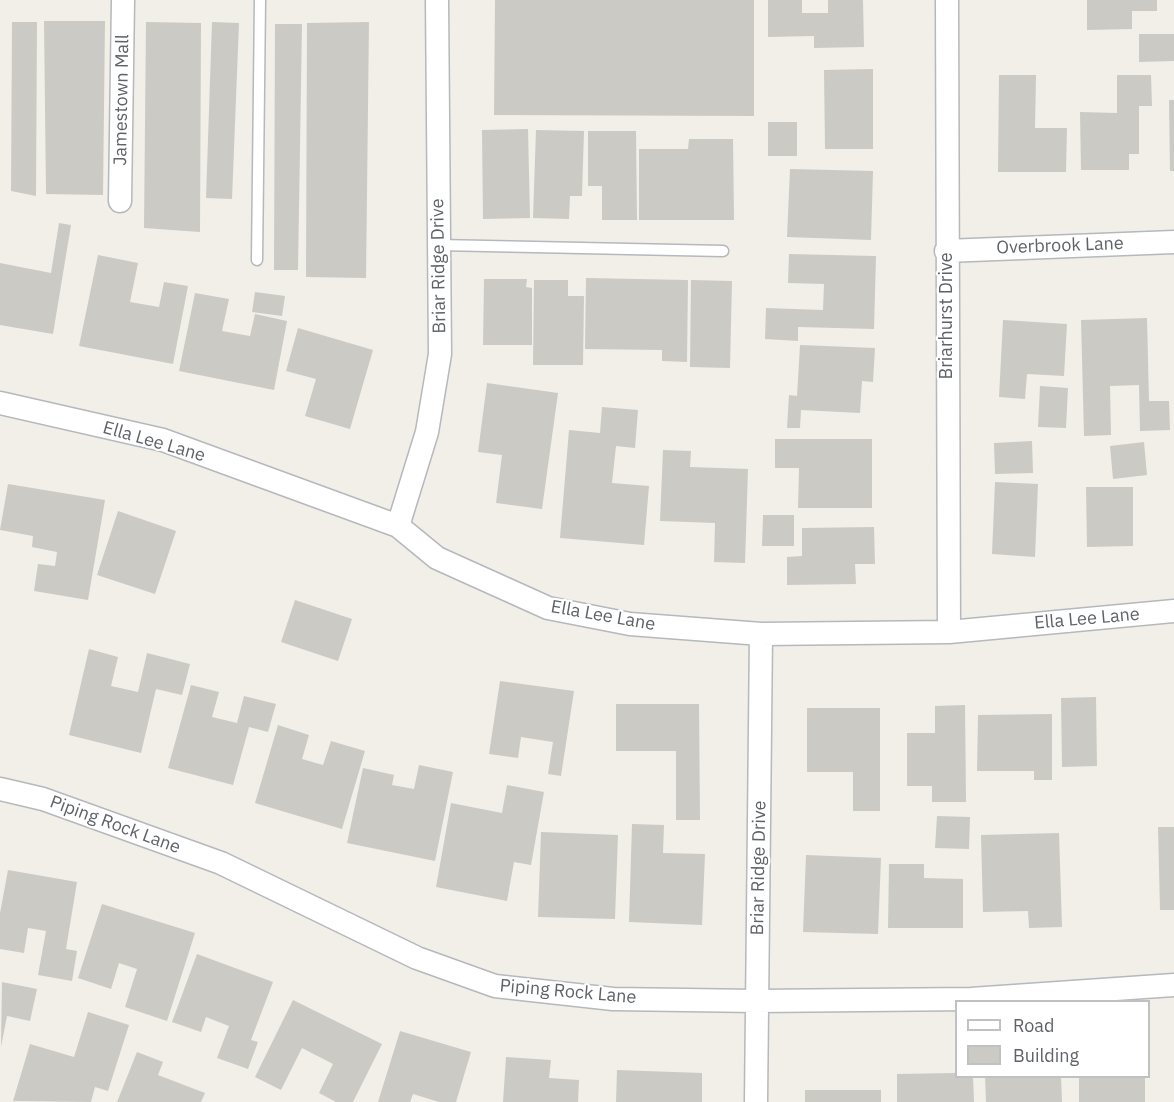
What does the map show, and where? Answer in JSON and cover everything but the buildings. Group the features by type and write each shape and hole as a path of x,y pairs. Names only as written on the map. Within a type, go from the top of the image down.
{"street":[{"name":"Jamestown Mall","path":"120,201 123,0"},
{"name":"Briar Ridge Drive","path":"398,526 427,432 440,354 437,0"},
{"name":"Briarhurst Drive","path":"947,0 949,632"},
{"name":"Overbrook Lane","path":"946,251 1174,242"},
{"name":"Ella Lee Lane","path":"0,403 163,441 398,526 437,558 548,609 630,624 761,634 949,632 1174,611"},
{"name":"Briar Ridge Drive","path":"756,1102 761,634"},
{"name":"Piping Rock Lane","path":"0,789 43,799 221,863 417,958 495,986 613,999 758,1001 971,999 1174,985"}],"lane":[{"path":"257,260 260,0"},
{"path":"439,245 723,251"}]}
